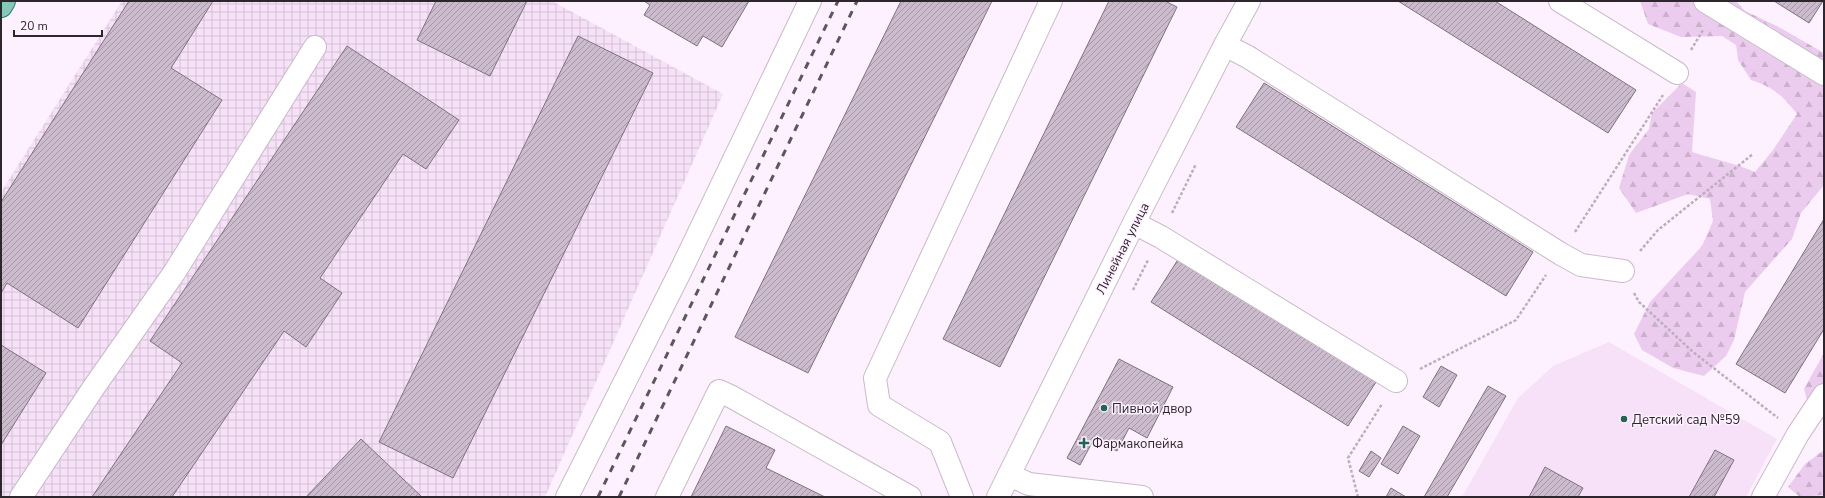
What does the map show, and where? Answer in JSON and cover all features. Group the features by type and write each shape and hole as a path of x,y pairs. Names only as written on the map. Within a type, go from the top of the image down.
{"main road":[{"path":"1,6 4,1"}],"street":[{"path":"567,497 681,270 810,1"},
{"path":"962,497 940,442 879,405 875,378 1051,1"},
{"name":"Линейная улица","path":"998,497 1134,223 1249,1"},
{"path":"1560,1 1677,73"},
{"path":"1705,1 1824,74"},
{"path":"1225,45 1248,57 1561,254 1581,265 1623,271"},
{"path":"22,497 94,387 174,273 315,47"},
{"path":"1134,223 1161,237 1396,381"},
{"path":"667,497 719,391 910,497"},
{"path":"1766,496 1798,434 1824,395"},
{"path":"1009,475 1029,484 1142,497"}],"path":[{"path":"1358,497 1348,458 1396,381 1516,320 1561,254 1705,27"},
{"path":"1753,154 1658,230 1623,271 1638,302 1693,352 1798,434"}],"shaded area":[{"path":"122,1 552,1 723,94 545,497 1,497 1,192"},
{"name":"Детский сад №59","path":"1609,342 1777,439 1746,497 1462,497 1518,398 1553,366"}],"green space":[{"path":"1640,1 1736,1 1745,11 1777,26 1824,53 1824,185 1801,213 1792,239 1745,292 1734,340 1726,356 1704,376 1673,368 1642,350 1634,334 1650,302 1702,246 1713,221 1710,199 1688,194 1636,213 1619,188 1629,155 1649,129 1652,113 1682,83 1696,92 1692,152 1755,172 1773,150 1797,114 1777,92 1751,80 1738,60 1736,45 1722,36 1681,37 1648,24"},
{"path":"1824,353 1824,405 1808,404 1804,389"},
{"path":"1824,450 1824,495 1800,497 1788,487 1805,464"}],"building":[{"path":"129,1 213,1 171,68 222,100 78,328 7,283 1,293 1,202"},
{"path":"436,1 527,1 490,76 417,40"},
{"path":"644,1 749,1 722,47 703,36 697,46 644,15 650,5"},
{"path":"901,1 992,1 808,373 735,337"},
{"path":"1109,1 1165,1 1177,7 1000,367 943,339"},
{"path":"1398,1 1495,1 1636,90 1608,133"},
{"path":"1774,1 1823,1 1809,23"},
{"path":"578,36 653,73 453,478 379,442"},
{"path":"347,46 459,120 426,169 403,154 320,278 342,293 306,347 284,331 172,497 92,497 182,363 150,341"},
{"path":"1264,83 1533,252 1506,296 1236,127"},
{"path":"1824,219 1824,329 1785,393 1736,364"},
{"path":"1179,258 1376,382 1348,426 1151,302"},
{"path":"1,345 46,373 1,445"},
{"path":"1119,359 1173,387 1147,438 1129,428 1117,451 1094,439 1080,465 1067,458"},
{"path":"1441,366 1457,375 1439,407 1423,397"},
{"path":"1488,386 1506,396 1447,497 1424,497"},
{"path":"726,426 775,450 766,468 825,497 691,497"},
{"path":"1403,426 1420,436 1398,474 1381,464"},
{"path":"361,439 422,497 306,497"},
{"path":"1715,450 1734,460 1714,497 1689,497"},
{"path":"1371,451 1381,458 1369,477 1359,471"},
{"path":"1545,467 1583,488 1578,497 1529,497"},
{"path":"1391,488 1406,497 1386,497"}],"railway":[{"path":"598,497 838,1"},
{"path":"619,497 857,1"}],"place":[{"name":"Пивной двор","path":"1104,408"},
{"name":"Детский сад №59","path":"1624,419"},
{"name":"Фармакопейка","path":"1084,443"}]}
